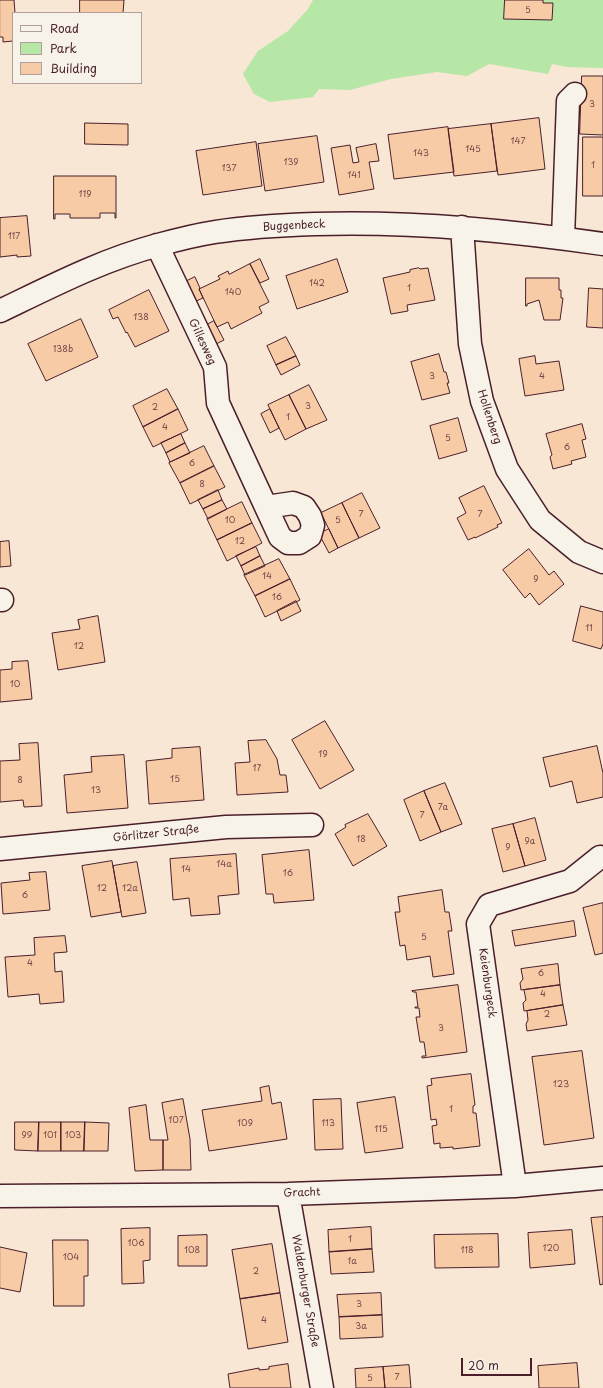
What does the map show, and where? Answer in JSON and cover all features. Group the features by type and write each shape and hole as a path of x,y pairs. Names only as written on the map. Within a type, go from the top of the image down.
{"street":[{"path":"563,238 568,101 575,94"},
{"name":"Buggenbeck","path":"0,311 91,267 157,245 215,232 285,225 362,222 462,227 603,244"},
{"name":"Hollenberg","path":"462,227 470,344 482,402 507,469 540,520 579,552 603,562"},
{"name":"Gillesweg","path":"157,245 215,367 218,403 266,507"},
{"name":"Görlitzer Straße","path":"0,849 226,827 312,825"},
{"name":"Keienburgeck","path":"515,1186 478,924 489,905 570,881 600,857"},
{"name":"Gracht","path":"0,1196 288,1194 515,1186 603,1178"},
{"name":"Waldenburger Straße","path":"288,1194 322,1388"}],"green space":[{"path":"313,0 505,0 505,19 552,20 553,4 543,3 543,0 603,0 603,68 567,67 552,64 548,74 489,64 467,76 437,72 391,79 350,90 319,89 313,97 270,102 254,94 243,74 258,51 288,31 308,9"}],"building":[{"path":"0,0 14,0 15,12 12,12 12,41 3,42 3,37 0,37"},
{"path":"80,0 124,0 123,12 80,12"},
{"path":"505,0 543,0 543,3 553,3 552,20 504,19"},
{"path":"582,76 603,76 603,135 580,134"},
{"path":"539,118 545,169 498,175 491,124"},
{"path":"85,123 128,124 128,145 85,144"},
{"path":"491,124 497,171 454,176 448,129"},
{"path":"448,127 454,172 394,179 388,135"},
{"path":"317,136 324,182 265,191 258,144"},
{"path":"583,137 603,137 603,196 583,196"},
{"path":"256,142 262,186 203,195 196,151"},
{"path":"376,144 379,161 369,162 374,189 339,195 331,148 350,145 353,163 359,162 356,148"},
{"path":"54,176 116,176 116,218 115,213 100,213 100,218 70,218 70,214 55,214 54,219"},
{"path":"27,216 31,256 17,257 17,255 0,257 0,218"},
{"path":"260,259 269,279 260,283 250,264"},
{"path":"337,259 348,292 297,309 286,276"},
{"path":"250,264 269,302 259,307 262,313 231,329 228,322 217,327 199,289 220,279 218,276 228,271 229,274"},
{"path":"428,268 435,300 407,305 408,311 391,314 383,278 410,272 410,270"},
{"path":"195,277 203,298 194,302 185,282"},
{"path":"526,278 559,278 559,290 561,290 561,298 563,298 560,320 544,320 539,300 527,304 526,306"},
{"path":"589,288 603,289 603,328 587,327"},
{"path":"149,290 169,331 135,347 118,317 113,319 109,310"},
{"path":"81,319 98,357 46,381 28,344"},
{"path":"214,321 224,340 214,345 205,326"},
{"path":"286,337 296,356 276,365 267,346"},
{"path":"439,354 444,372 446,372 450,393 422,400 411,362"},
{"path":"296,356 300,365 281,375 276,365"},
{"path":"535,356 536,364 559,361 564,390 525,396 519,359"},
{"path":"309,385 327,420 306,429 289,395"},
{"path":"167,389 178,409 143,427 133,406"},
{"path":"289,395 306,429 285,440 268,405"},
{"path":"178,409 188,430 153,447 143,427"},
{"path":"270,409 279,428 270,433 261,414"},
{"path":"458,418 467,451 439,459 430,426"},
{"path":"582,424 586,439 582,440 586,457 571,461 572,464 553,469 550,457 552,455 546,434"},
{"path":"181,434 185,443 166,453 161,443"},
{"path":"185,443 190,453 170,462 166,453"},
{"path":"204,446 214,466 180,483 169,463"},
{"path":"214,466 225,487 190,504 180,483"},
{"path":"484,486 502,523 497,525 498,527 468,540 457,518 466,513 459,498"},
{"path":"218,490 222,500 203,509 198,500"},
{"path":"362,493 380,528 359,538 342,503"},
{"path":"222,500 227,509 208,519 203,509"},
{"path":"242,502 252,523 217,540 207,519"},
{"path":"342,503 359,538 338,548 321,513"},
{"path":"252,523 262,543 227,561 217,540"},
{"path":"329,529 338,548 329,553 319,534"},
{"path":"9,541 11,566 0,567 0,542"},
{"path":"256,547 260,556 241,566 236,556"},
{"path":"529,549 549,575 554,571 564,584 539,605 530,593 525,598 503,570"},
{"path":"260,556 265,566 245,575 241,566"},
{"path":"279,559 290,579 255,596 244,575"},
{"path":"290,579 300,600 265,617 255,596"},
{"path":"296,601 301,611 281,621 277,611"},
{"path":"581,606 603,612 603,644 601,649 573,641"},
{"path":"98,616 105,662 58,670 52,633 80,629 78,620"},
{"path":"28,661 32,699 0,702 0,670 12,669 12,662"},
{"path":"325,721 354,770 320,789 292,740"},
{"path":"266,740 277,759 280,775 286,775 288,792 237,795 235,763 250,762 248,741"},
{"path":"38,743 42,806 24,807 23,800 0,802 0,761 20,760 19,744"},
{"path":"597,746 603,773 603,797 577,803 572,781 550,787 543,758"},
{"path":"200,747 204,800 149,804 146,761 172,758 172,749"},
{"path":"124,755 128,808 67,813 64,775 92,772 91,757"},
{"path":"445,783 462,824 441,832 424,791"},
{"path":"424,791 441,832 420,841 404,800"},
{"path":"368,814 387,846 353,866 335,834 346,827 345,825"},
{"path":"535,818 546,860 525,866 513,824"},
{"path":"513,824 525,866 503,872 492,829"},
{"path":"309,850 314,900 274,903 273,894 266,894 262,855"},
{"path":"236,854 239,894 218,896 220,914 191,916 189,898 173,900 170,859"},
{"path":"112,861 121,912 91,917 82,866"},
{"path":"137,862 146,913 122,917 113,866"},
{"path":"46,872 50,910 3,914 1,883 30,880 29,873"},
{"path":"442,890 445,912 449,912 452,931 448,931 454,974 433,977 430,956 407,960 405,945 400,946 395,912 400,912 398,897"},
{"path":"603,903 603,953 595,955 583,908"},
{"path":"574,921 576,936 515,946 512,931"},
{"path":"65,936 67,952 54,953 55,972 62,971 64,1002 40,1004 39,994 8,997 5,957 35,955 34,938"},
{"path":"558,964 560,985 521,990 520,983 523,979 521,969"},
{"path":"458,985 467,1052 422,1058 422,1056 426,1056 424,1042 420,1042 416,1017 420,1017 419,1008 415,1008 418,1007 416,992 412,991"},
{"path":"560,985 563,1005 524,1011 523,1003 526,1000 524,990"},
{"path":"563,1005 567,1025 527,1031 527,1011"},
{"path":"582,1051 594,1138 544,1145 532,1057"},
{"path":"471,1074 475,1105 473,1106 473,1113 476,1113 480,1146 453,1149 453,1147 440,1148 440,1143 434,1144 432,1126 437,1125 436,1119 431,1120 427,1086 432,1085 431,1079"},
{"path":"269,1086 272,1104 281,1102 287,1139 209,1151 202,1110 262,1101 260,1088"},
{"path":"395,1097 403,1148 365,1153 357,1103"},
{"path":"183,1099 190,1139 191,1170 163,1170 163,1140 168,1140 162,1103"},
{"path":"341,1099 343,1149 315,1150 313,1100"},
{"path":"146,1105 150,1140 163,1140 163,1170 135,1171 129,1108"},
{"path":"15,1122 39,1122 38,1151 15,1150"},
{"path":"39,1122 61,1122 61,1151 38,1151"},
{"path":"61,1122 85,1122 84,1151 61,1151"},
{"path":"85,1122 109,1123 108,1151 84,1151"},
{"path":"603,1217 603,1284 600,1285 591,1218"},
{"path":"371,1227 372,1249 329,1252 328,1230"},
{"path":"150,1228 150,1260 143,1261 144,1283 122,1284 121,1229"},
{"path":"572,1230 575,1264 530,1268 528,1233"},
{"path":"498,1234 499,1267 435,1268 434,1235"},
{"path":"207,1235 207,1266 178,1266 178,1236"},
{"path":"53,1240 88,1240 88,1276 84,1276 84,1306 54,1306"},
{"path":"272,1244 280,1293 240,1299 232,1250"},
{"path":"0,1247 27,1253 20,1292 0,1288"},
{"path":"372,1249 374,1272 331,1274 329,1252"},
{"path":"280,1293 288,1342 248,1349 240,1299"},
{"path":"381,1293 382,1315 339,1317 337,1295"},
{"path":"382,1315 383,1337 340,1339 339,1317"},
{"path":"577,1363 579,1388 539,1388 538,1366"},
{"path":"288,1364 291,1388 230,1388 228,1374 259,1368 259,1370 269,1369 269,1367"},
{"path":"409,1365 411,1388 385,1388 383,1367"},
{"path":"383,1367 385,1388 356,1388 355,1369"}]}
